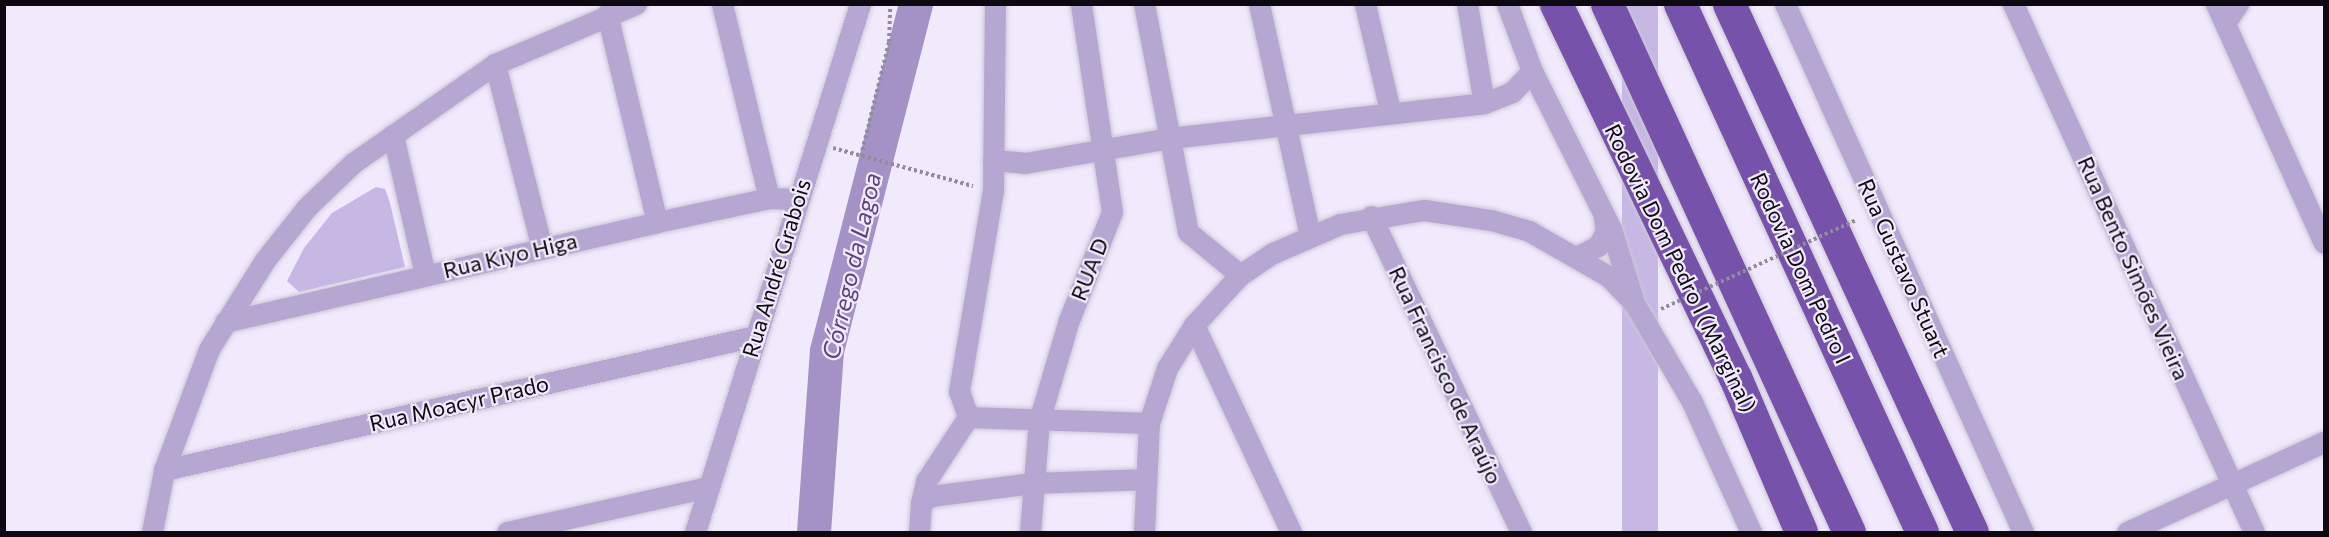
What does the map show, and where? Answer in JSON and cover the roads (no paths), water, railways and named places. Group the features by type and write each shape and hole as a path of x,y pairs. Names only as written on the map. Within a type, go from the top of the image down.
{"highway":[{"name":"Rodovia Dom Pedro I (Marginal)","path":"1556,4 1735,377 1801,532"},
{"path":"1607,4 1849,532"},
{"name":"Rodovia Dom Pedro I","path":"1680,4 1922,532"},
{"path":"1729,4 1972,532"}],"street":[{"path":"152,532 164,470 195,384 225,322 264,260 307,207 353,163 495,64 607,14 636,4"},
{"path":"722,4 769,198"},
{"name":"Rua André Grabois","path":"695,532 797,199 860,4"},
{"path":"968,417 959,391 993,190 995,4"},
{"name":"RUA D","path":"1030,532 1039,421 1069,320 1112,212 1081,4"},
{"path":"1144,4 1188,232 1240,275"},
{"path":"1259,4 1310,235"},
{"path":"1365,4 1390,111"},
{"path":"1467,4 1484,103"},
{"path":"1507,4 1532,71 1604,215 1634,303 1692,402 1751,532"},
{"name":"Rua Gustavo Stuart","path":"1785,4 2023,532"},
{"name":"Rua Bento Simões Vieira","path":"2013,4 2254,532"},
{"path":"2238,4 2221,14 2320,214 2325,243"},
{"path":"607,14 657,222"},
{"path":"495,64 542,248"},
{"path":"993,160 1025,163 1169,138 1390,111 1484,103 1512,92 1532,71"},
{"path":"393,135 425,275"},
{"name":"Rua Kiyo Higa","path":"225,322 657,222 769,198 797,199"},
{"path":"1144,532 1149,423 1167,368 1194,325 1240,275 1310,235 1371,216 1424,210 1491,220 1528,231 1578,256 1608,276 1634,303"},
{"path":"1578,256 1604,238 1604,215"},
{"name":"Rua Francisco de Araújo","path":"1371,216 1521,532"},
{"path":"1194,325 1291,532"},
{"name":"Rua Moacyr Prado","path":"164,470 755,336"},
{"path":"968,417 1149,423"},
{"path":"919,532 921,503 926,481 968,417"},
{"path":"2127,532 2325,442"},
{"path":"921,503 931,496 1033,483 1146,479"},
{"path":"507,532 709,488"}],"waterway":[{"name":"Córrego da Lagoa","path":"814,532 827,351 916,4"}]}
